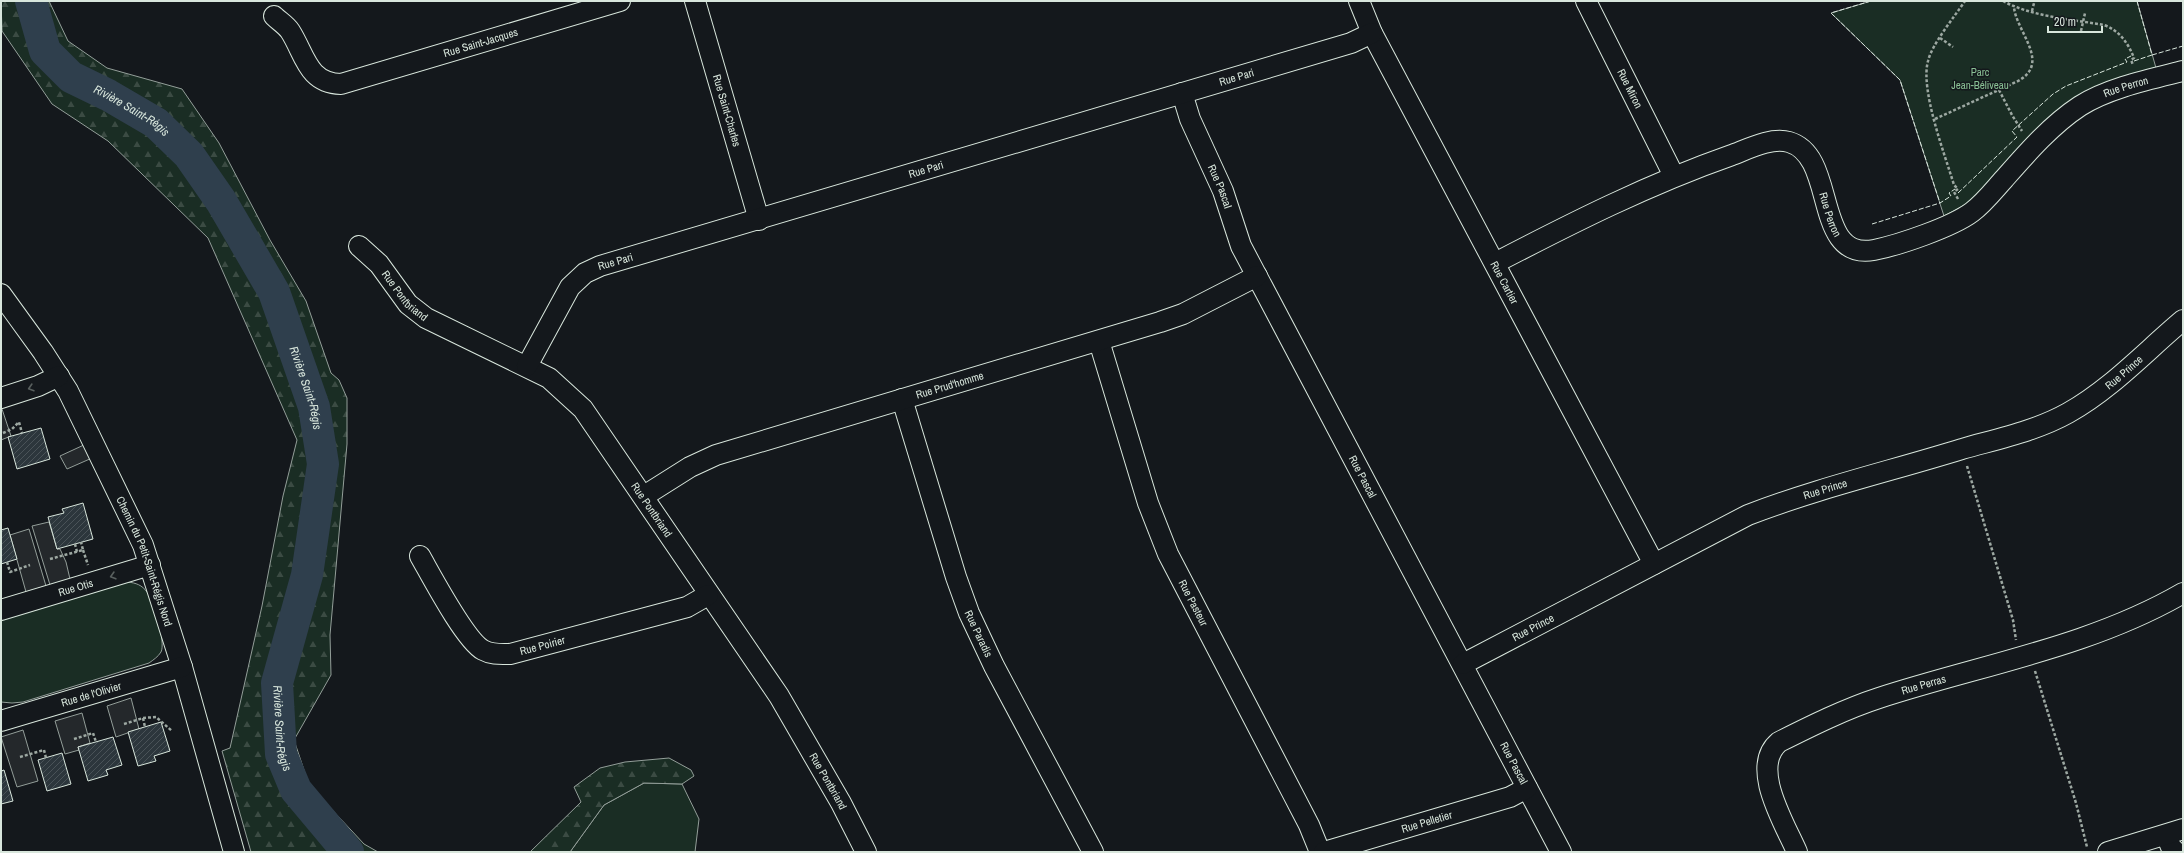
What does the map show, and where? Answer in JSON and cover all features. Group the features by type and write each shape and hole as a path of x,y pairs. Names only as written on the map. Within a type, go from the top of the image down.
{"street":[{"name":"Rue Saint-Jacques","path":"274,16 289,30 310,70 332,84 342,84 620,1"},
{"name":"Rue Saint-Charles","path":"695,1 759,220"},
{"name":"Rue Cartier","path":"1358,1 1372,33 1654,564"},
{"name":"Rue Miron","path":"1586,1 1674,176"},
{"name":"Rue Pari","path":"527,366 570,287 585,273 600,266 1351,43 1372,33"},
{"name":"Rue Perron","path":"1495,264 1586,216 1674,176 1776,141 1790,143 1802,149 1812,162 1833,225 1842,241 1856,250 1873,250 1937,230 1969,215 2058,123 2080,106 2125,88 2183,71"},
{"name":"Rue Pascal","path":"1182,93 1190,119 1222,191 1242,246 1561,852"},
{"name":"Rue Pontbriand","path":"359,246 379,264 408,304 426,318 461,337 527,366 549,378 583,408 644,496 708,595 779,696 841,803 866,852"},
{"name":"Rue Prud'homme","path":"644,496 690,467 716,455 1172,318 1257,276"},
{"name":"Chemin du Petit-Saint-Régis Nord","path":"1,294 59,376 76,406 134,525 150,566 182,667 234,852"},
{"name":"Rue Prince","path":"1463,664 1724,526 1770,506 1996,440 2049,422 2067,414 2106,387 2183,320"},
{"name":"Rue Pasteur","path":"1099,341 1148,503 1166,548 1309,825 1320,852"},
{"path":"1,398 42,385 59,376"},
{"name":"Rue Paradis","path":"902,399 956,577 969,613 994,666 1093,852"},
{"name":"Rue Poirier","path":"420,556 468,635 482,650 490,653 510,654 687,607 708,595"},
{"name":"Rue Otis","path":"1,610 150,566"},
{"name":"Rue Perras","path":"1797,852 1767,776 1766,761 1772,748 1779,742 1878,698 2031,653 2120,623 2183,593"},
{"name":"Rue de l'Olivier","path":"1,721 182,667"},
{"name":"Rue Pelletier","path":"1324,852 1510,797 1527,788"},
{"path":"2108,852 2175,832"},
{"path":"2175,832 2171,847 2176,852"}],"path":[{"path":"1960,202 1954,192 1958,189 1954,185 1935,118 1926,83 1926,72 1928,59 1965,1"},
{"path":"2003,1 2032,11 2104,25 2119,33 2134,58 2131,60 2134,67"},
{"path":"2032,11 2034,3"},
{"path":"1935,118 2024,78 2031,68 2030,45 2014,6"},
{"path":"2081,31 2086,13"},
{"path":"1940,38 1953,47"},
{"path":"1999,90 2012,115 2025,135"},
{"path":"3,433 12,429 19,422 22,433"},
{"path":"1966,461 2013,620 2018,646"},
{"path":"50,559 83,550 81,542"},
{"path":"75,544 77,552"},
{"path":"7,562 10,572 30,565"},
{"path":"2033,667 2038,677 2076,803 2087,847"},
{"path":"124,724 143,718 156,717 172,731"},
{"path":"143,718 145,727"},
{"path":"74,739 93,733 96,742"},
{"path":"20,757 44,750 46,758"}],"green space":[{"path":"1,1 49,1 68,41 107,68 182,89 219,143 270,240 306,301 331,373 339,380 347,398 347,444 330,635 331,675 294,740 309,785 364,844 378,852 251,852 222,751 230,748 262,606 283,496 297,440 208,238 108,141 52,104 2,31"},
{"name":"Parc Jean-Béliveau","path":"1871,1 2137,1 2156,68 2125,77 1970,202 1944,216 1900,80 1831,13"},
{"path":"128,582 141,586 147,592 153,603 162,640 161,652 157,657 149,663 23,702 1,702 1,621 6,618"},
{"path":"669,758 691,770 694,776 682,784 644,783 604,805 570,852 530,852 581,802 574,787 600,768 625,762"},
{"path":"644,783 682,784 699,819 695,852 570,852 604,805"}],"shaded area":[{"path":"2,409 11,436 1,440 1,410"},
{"path":"86,444 92,458 67,469 60,456"},
{"path":"49,522 57,549 60,549 66,562 70,579 50,585 32,526"},
{"path":"29,529 46,586 26,592 10,535"},
{"path":"131,698 139,729 116,737 107,706"},
{"path":"82,713 90,743 78,747 79,750 65,754 55,721"},
{"path":"23,730 38,781 17,787 1,737"}],"building":[{"path":"41,428 50,459 17,469 8,437"},
{"path":"83,503 93,539 57,549 48,517 64,513 62,509"},
{"path":"8,528 17,559 1,564 1,530"},
{"path":"161,722 170,751 154,756 156,761 138,766 128,732"},
{"path":"113,737 122,765 106,770 108,775 88,781 78,747"},
{"path":"62,753 71,784 47,791 38,760"},
{"path":"4,770 13,801 1,804 1,771"}],"waterway":[{"name":"Rivière Saint-Régis","path":"31,1 45,51 71,77 108,95 156,123 189,155 221,201 274,292 314,407 323,464 307,575 277,683 281,754 296,790 348,852"}],"fence":[{"path":"1871,1 1831,13 1900,80 1940,203"},
{"path":"2134,61 2152,55 2137,1"},
{"path":"2152,55 2183,46"},
{"path":"1958,193 2017,137 2012,131 2053,94 2066,86 2127,62 2125,59 2131,56"},
{"path":"1872,224 1940,203 1951,196 1949,193 1955,189"}]}
